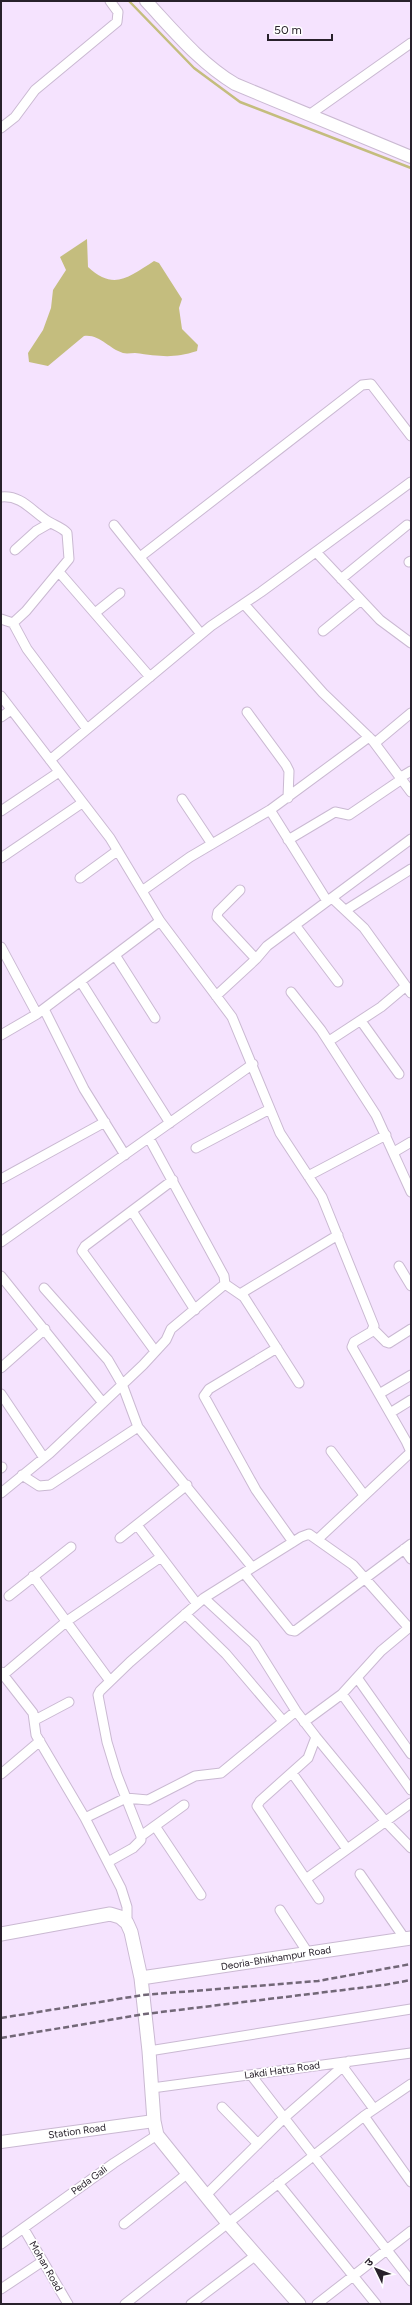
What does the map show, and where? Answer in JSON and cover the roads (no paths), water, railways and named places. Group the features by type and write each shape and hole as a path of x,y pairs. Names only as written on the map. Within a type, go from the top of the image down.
{"main road":[{"path":"1,1934 110,1914 120,1917 127,1922 131,1932 140,1978 149,2051 154,2121 157,2135 227,2222 299,2304"},
{"name":"Deoria-Bhikhampur Road","path":"140,1978 408,1938"}],"street":[{"path":"1,128 15,117 35,90 117,22 118,12 110,1"},
{"path":"146,1 200,58 219,74 257,95 411,157"},
{"path":"309,115 411,43"},
{"path":"140,557 362,385 371,384 411,436"},
{"path":"50,760 202,634 411,482"},
{"path":"1,497 9,496 22,500 50,523 67,533 70,556 59,572 26,612 12,623"},
{"path":"15,550 36,531 50,523"},
{"path":"114,525 202,634"},
{"path":"341,579 407,525"},
{"path":"316,552 384,624 411,643"},
{"path":"59,572 150,677"},
{"path":"95,613 120,593"},
{"path":"323,631 361,600"},
{"path":"244,604 323,692 372,740 402,778 411,792"},
{"path":"1,619 12,623 27,649 86,729"},
{"path":"1,696 117,851 160,920 232,1017 253,1064 280,1133 322,1197 372,1320 373,1329 388,1343 411,1329"},
{"path":"1,717 11,710"},
{"path":"246,712 289,771 288,798"},
{"path":"142,890 212,844 270,810 411,713"},
{"path":"288,840 335,812 349,816 411,771"},
{"path":"1,811 59,772"},
{"path":"182,799 212,844"},
{"path":"1,858 82,803"},
{"path":"270,810 288,840 329,899 346,910 364,928 408,990 329,1041"},
{"path":"216,996 256,959 266,946 411,839"},
{"path":"80,878 117,851"},
{"path":"346,910 411,870"},
{"path":"240,890 218,912 217,917 256,959"},
{"path":"1,1035 40,1011 81,982 160,920"},
{"path":"295,925 338,982"},
{"path":"1,947 40,1011 84,1089 125,1155"},
{"path":"115,955 155,1018"},
{"path":"81,982 170,1123"},
{"path":"291,992 329,1041 364,1094 386,1135 411,1192"},
{"path":"361,1020 400,1074"},
{"path":"1,1242 253,1064"},
{"path":"196,1148 270,1109"},
{"path":"1,1179 105,1122"},
{"path":"308,1176 386,1135"},
{"path":"149,1138 224,1276 225,1284 240,1294 299,1383"},
{"path":"394,1152 411,1142"},
{"path":"155,1351 82,1251 85,1246 173,1180"},
{"path":"132,1211 195,1310"},
{"path":"240,1294 338,1235"},
{"path":"399,1266 411,1286"},
{"path":"1,1276 103,1403"},
{"path":"1,1493 44,1458 103,1403 155,1351 171,1329 225,1284"},
{"path":"44,1288 101,1352 122,1384 138,1427 187,1485 252,1567"},
{"path":"1,1368 45,1329"},
{"path":"318,1539 411,1452 352,1347 354,1342 371,1332 373,1329"},
{"path":"277,1348 209,1389 204,1396 221,1424 230,1444 256,1490 293,1542"},
{"path":"379,1394 411,1375"},
{"path":"1,1394 44,1458"},
{"path":"390,1413 411,1400"},
{"path":"22,1475 39,1486 50,1485 138,1427"},
{"path":"331,1452 364,1495"},
{"path":"120,1538 187,1485"},
{"path":"137,1525 197,1604"},
{"path":"108,1862 133,1848 141,1840 141,1836 111,1755 98,1700 100,1691 204,1598 293,1542 309,1534 354,1565 410,1627 381,1651 358,1679 342,1694 304,1722"},
{"path":"244,1573 292,1632 366,1579 408,1546 411,1559"},
{"path":"10,1596 33,1576 71,1548"},
{"path":"127,1922 126,1899 108,1862 85,1818 40,1741 35,1730 35,1720 29,1708 2,1674 67,1621 161,1557"},
{"path":"33,1576 110,1681"},
{"path":"204,1598 259,1650 304,1722 386,1822 411,1848"},
{"path":"185,1614 226,1654 283,1721"},
{"path":"358,1679 411,1754"},
{"path":"1,1688 9,1683"},
{"path":"342,1694 411,1790"},
{"path":"35,1720 69,1702"},
{"path":"85,1818 126,1798 148,1800 195,1776 221,1773 296,1711"},
{"path":"316,1737 308,1758 292,1774 260,1801 257,1806 319,1898"},
{"path":"1,1774 40,1741"},
{"path":"292,1774 347,1849"},
{"path":"306,1879 411,1803"},
{"path":"141,1836 184,1805"},
{"path":"155,1826 201,1894"},
{"path":"360,1874 408,1938"},
{"path":"280,1910 308,1953"},
{"path":"149,2051 411,2009"},
{"name":"Lakdi Hatta Road","path":"152,2088 251,2074 346,2064 411,2053"},
{"path":"206,2196 285,2117 346,2064 374,2109"},
{"path":"251,2074 411,2281"},
{"path":"125,2304 227,2222 364,2116 409,2089"},
{"path":"222,2107 258,2144"},
{"path":"364,2116 411,2182"},
{"name":"Station Road","path":"1,2142 154,2121"},
{"name":"Peda Gali","path":"1,2244 24,2229 114,2162 157,2135"},
{"path":"124,2224 188,2174"},
{"path":"278,2183 376,2304"},
{"name":"Mohan Road","path":"24,2229 68,2304"},
{"path":"317,2304 411,2231"},
{"path":"191,2304 256,2255"},
{"path":"1,2289 43,2261"}],"waterway":[{"path":"129,1 194,68 240,102 411,168"}],"railway":[{"path":"1,2018 143,1995 318,1981 411,1964"},
{"path":"1,2038 145,2014 384,1985 411,1980"}]}
